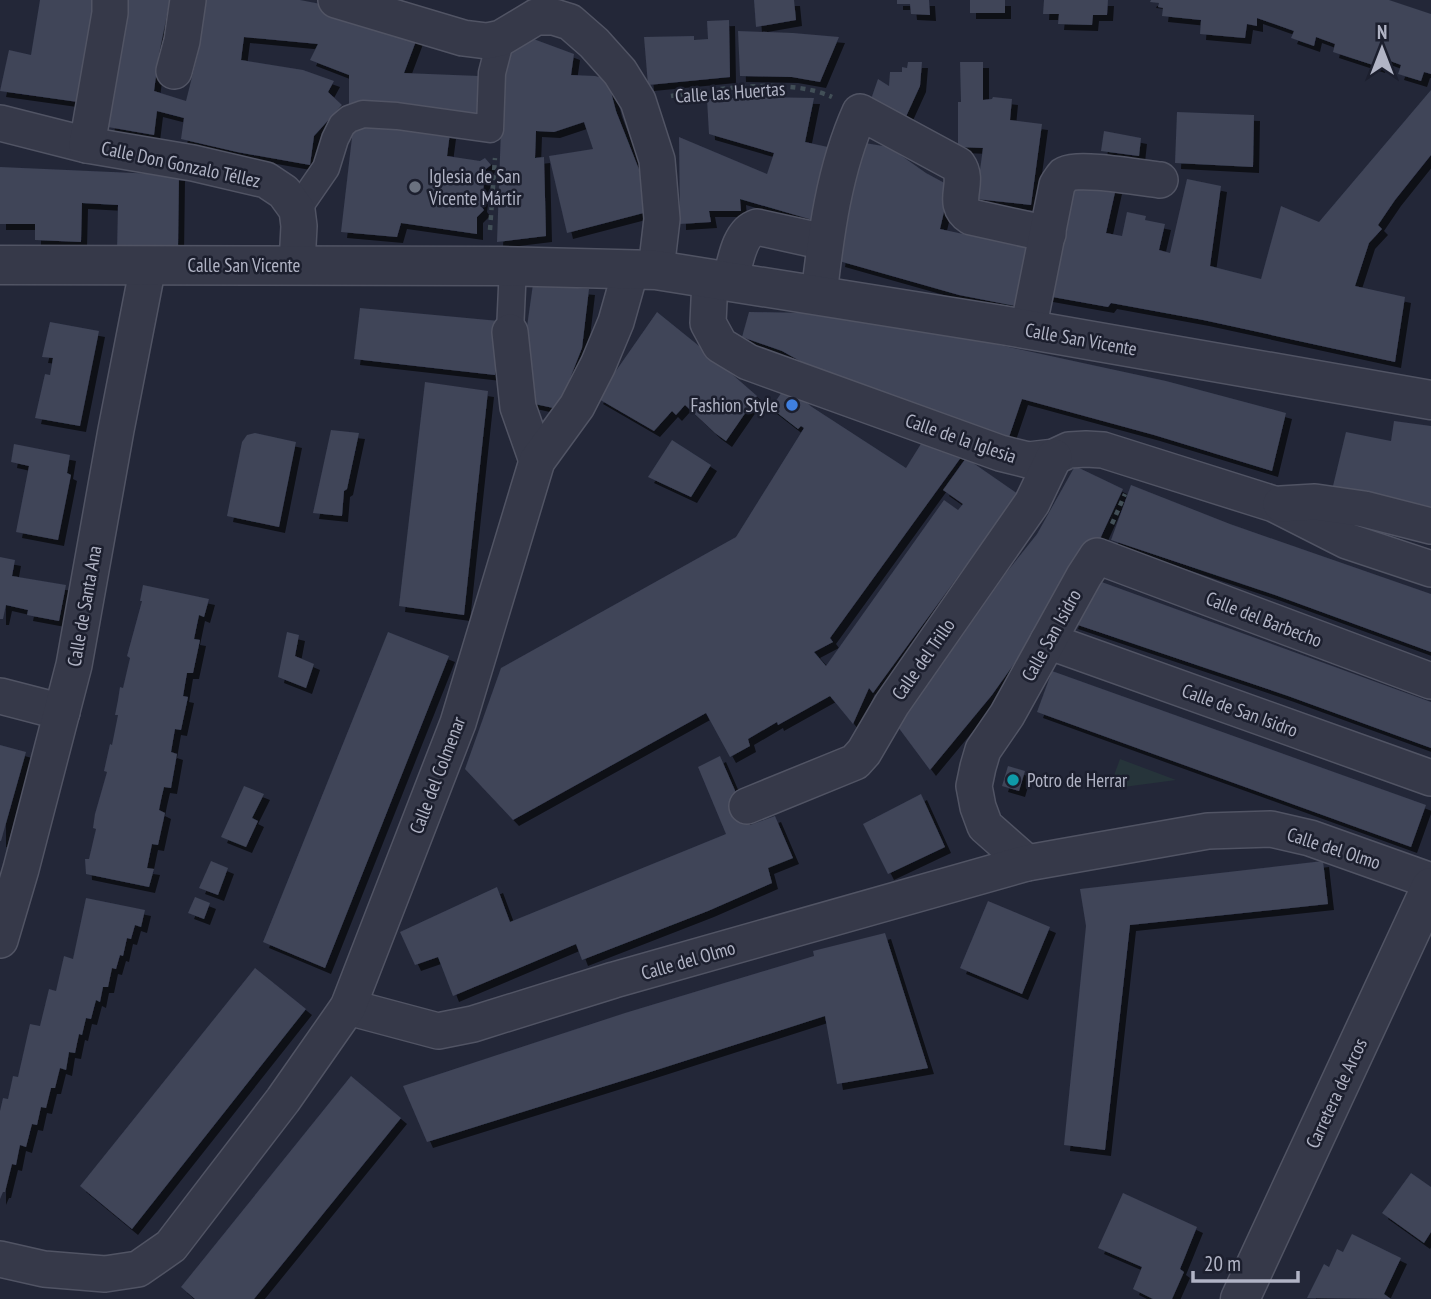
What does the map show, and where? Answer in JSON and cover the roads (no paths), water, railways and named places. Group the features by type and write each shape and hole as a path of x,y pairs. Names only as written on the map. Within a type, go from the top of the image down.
{"street":[{"path":"87,145 110,0"},
{"path":"174,71 188,0"},
{"path":"336,0 463,38 487,41 501,38 538,8 570,22 594,43 620,72 638,101 657,160 662,219 643,270"},
{"path":"297,265 297,210 327,168 342,125 363,114 490,129 492,73 501,38"},
{"path":"819,296 828,222 849,136 860,112 958,165 963,172 960,206 971,218 1048,234"},
{"name":"Calle Don Gonzalo Téllez","path":"0,123 87,145 193,163 266,180 284,192 297,210"},
{"path":"1028,330 1057,185 1063,176 1072,172 1088,172 1160,180"},
{"path":"720,281 751,229 825,242"},
{"name":"Calle San Vicente","path":"0,265 500,266 643,270 1028,330 1431,400"},
{"name":"Calle de Santa Ana","path":"0,940 74,665 113,443 148,266"},
{"path":"500,266 518,407 537,461"},
{"name":"Calle del Colmenar","path":"0,1259 44,1269 105,1275 138,1269 171,1246 283,1100 348,1007 458,723 537,461 577,406 643,270"},
{"name":"Calle de la Iglesia","path":"720,281 708,323 720,345 748,362 1000,453 1028,460 1054,457 1069,450 1086,449 1103,450 1139,460 1274,505 1347,541 1431,569"},
{"name":"Calle del Trillo","path":"747,806 855,762 892,704 1032,503 1054,457"},
{"name":"Calle de la Iglesia","path":"1274,505 1315,502 1364,509 1431,526"},
{"name":"Calle San Isidro","path":"1027,863 985,826 974,786 983,750 1007,715 1097,556"},
{"name":"Calle del Barbecho","path":"1097,556 1431,681"},
{"name":"Calle de San Isidro","path":"1048,641 1431,778"},
{"path":"0,696 62,712"},
{"name":"Calle del Olmo","path":"348,1007 438,1031 473,1024 614,980 1027,863 1208,831 1271,829 1310,838 1431,881"},
{"name":"Carretera de Arcos","path":"1240,1299 1431,887"}],"place":[{"name":"Iglesia de San Vicente Mártir","path":"415,187"},
{"name":"Fashion Style","path":"792,405"},
{"name":"Potro de Herrar","path":"1013,780"}]}
